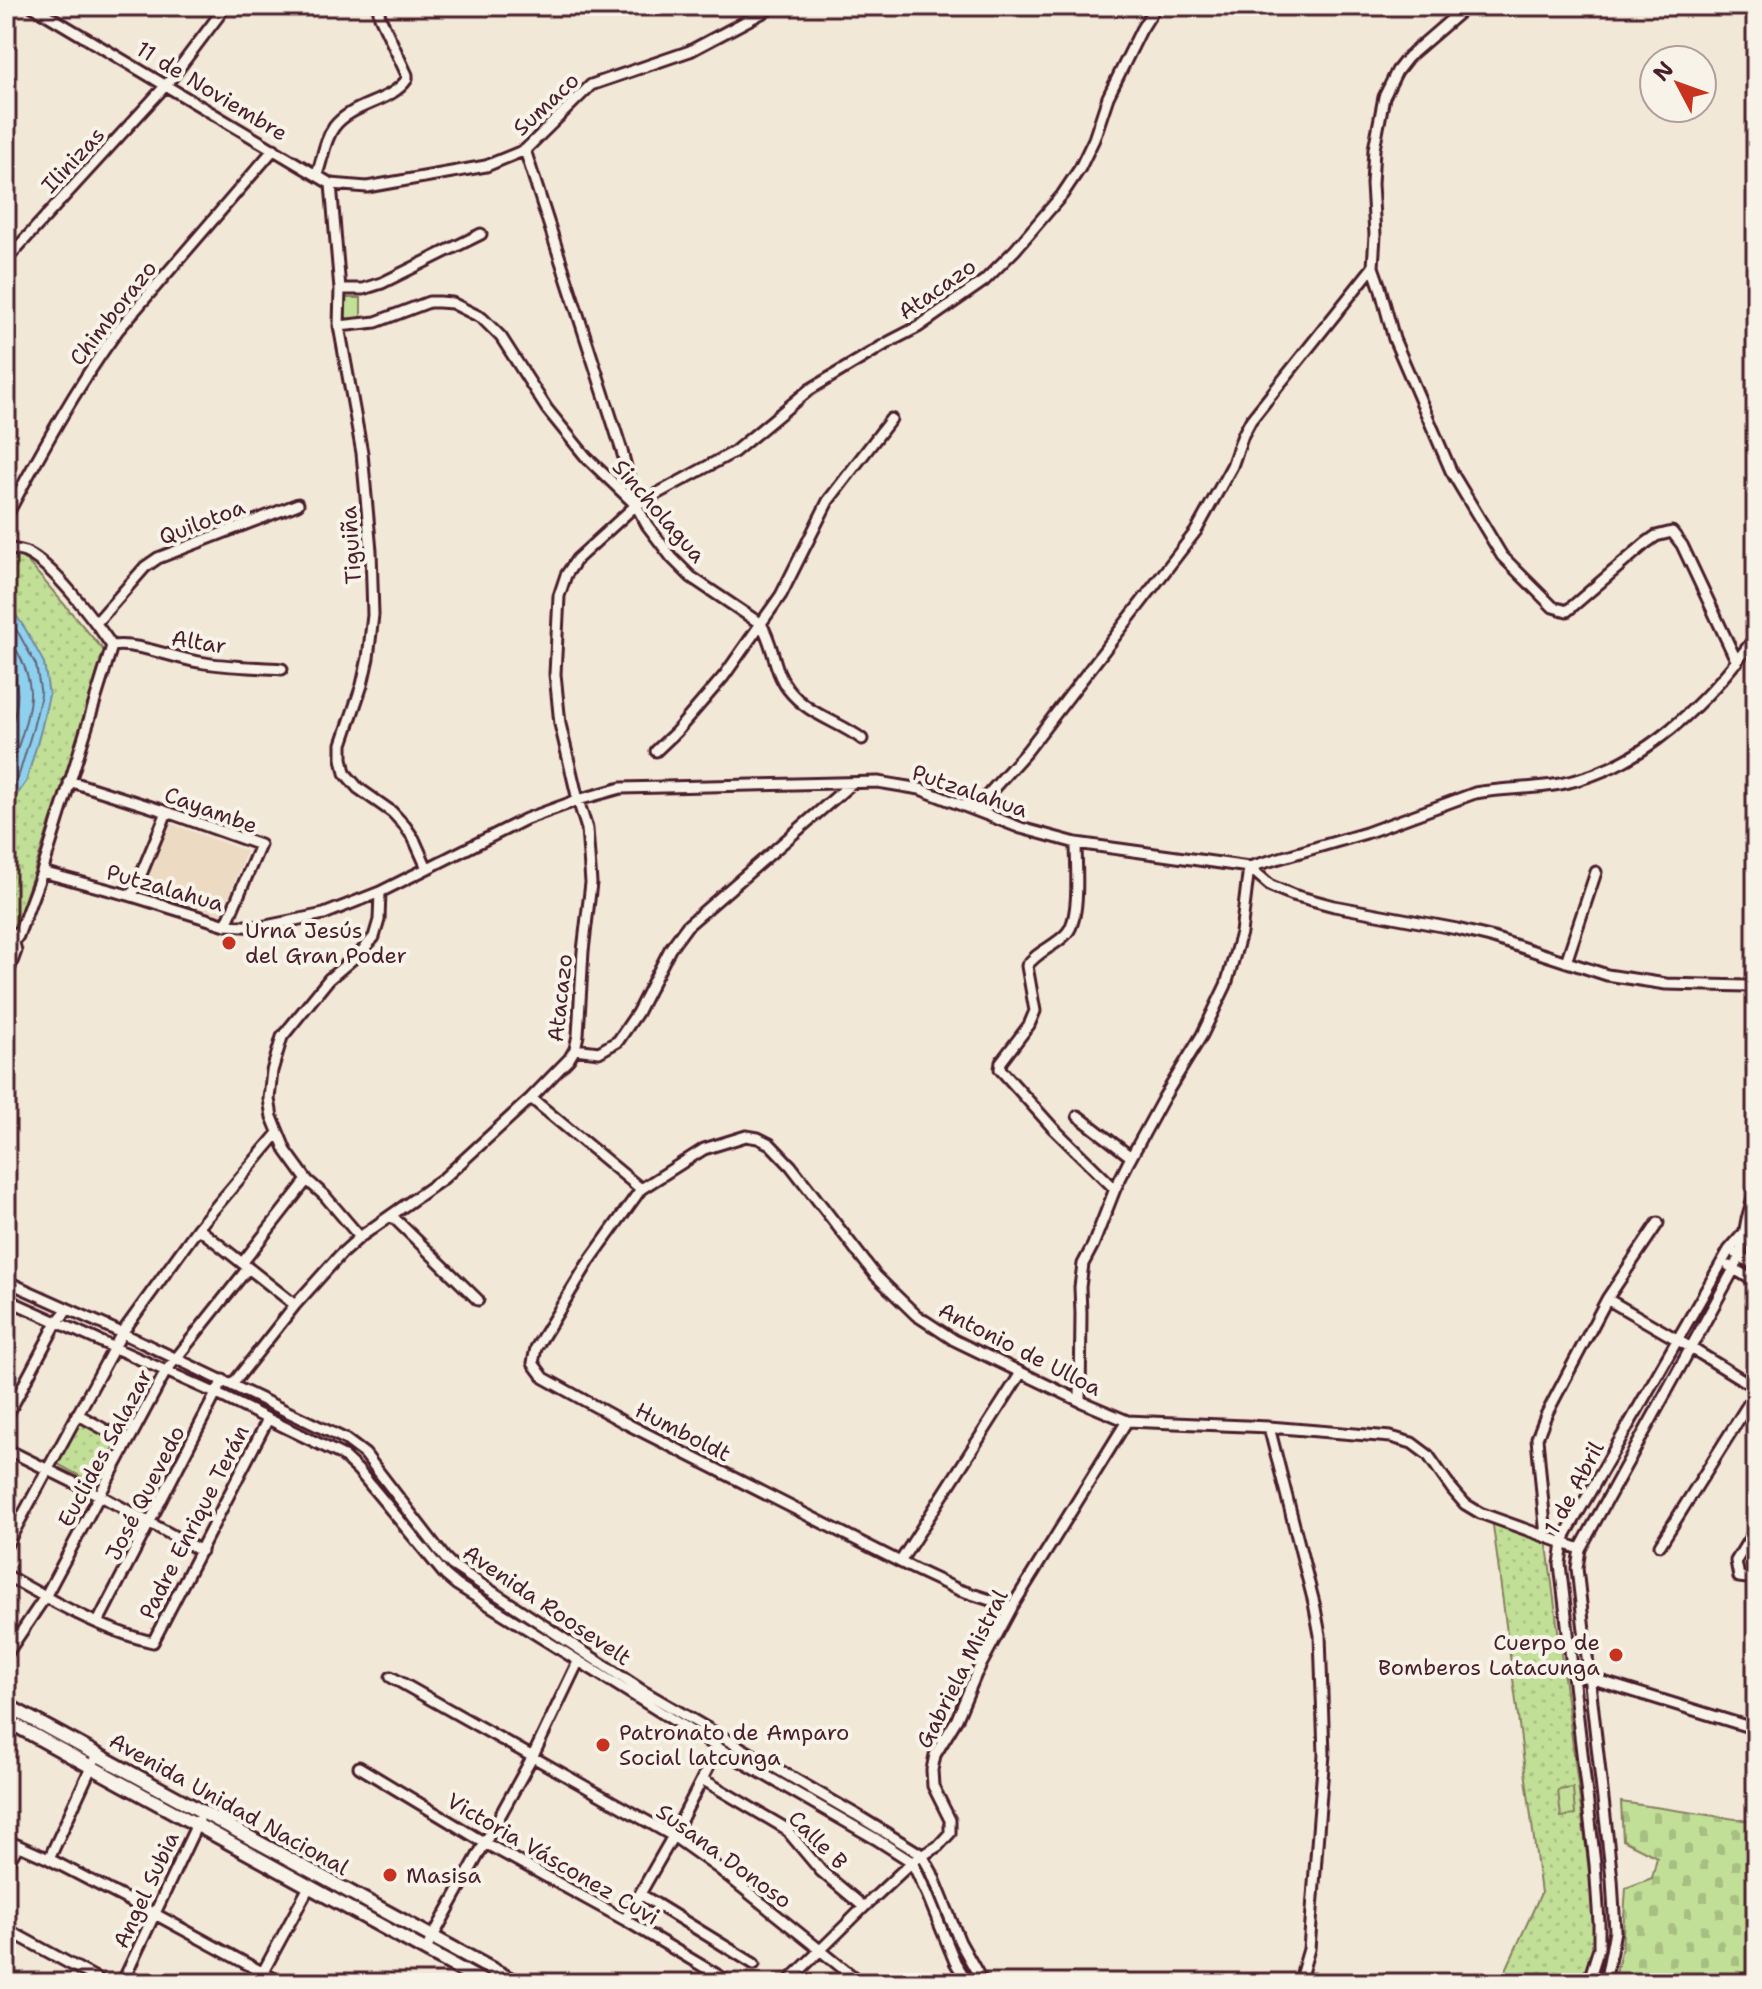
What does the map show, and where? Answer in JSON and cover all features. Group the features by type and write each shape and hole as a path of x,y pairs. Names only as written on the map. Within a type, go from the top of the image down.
{"main road":[{"name":"Avenida Unidad Nacional","path":"6,1705 97,1755 132,1781 200,1818 517,1983"},
{"name":"Avenida Unidad Nacional","path":"6,1720 91,1767 132,1781"},
{"name":"Avenida Unidad Nacional","path":"200,1818 309,1887 485,1983"}],"street":[{"name":"11 de Noviembre","path":"32,6 331,184"},
{"name":"Ilinizas","path":"6,260 167,84 226,6"},
{"path":"317,174 328,137 339,122 399,88 407,79 378,6"},
{"name":"Sumaco","path":"331,184 367,187 486,166 525,150 591,85 690,51 775,6"},
{"name":"Atacazo","path":"228,1382 340,1255 360,1237 444,1178 531,1098 575,1049 591,883 587,829 560,724 555,674 559,596 566,575 577,559 636,505 734,452 809,390 918,327 984,281 1062,195 1080,168 1108,97 1156,6"},
{"path":"1467,6 1408,57 1384,97 1373,160 1373,267 1394,339 1451,471 1502,556 1553,607 1567,611 1646,543 1656,536 1672,532 1682,545 1737,662"},
{"name":"Chimborazo","path":"6,517 96,359 274,149"},
{"path":"525,150 636,505"},
{"name":"Tiguiña","path":"331,184 340,289 339,326 362,453 373,615 368,658 342,744 342,758 345,773 358,788 392,812 405,826 427,868"},
{"path":"340,289 363,289 382,283 481,234"},
{"path":"975,809 1027,751 1196,531 1232,466 1251,420 1373,267"},
{"name":"Sincholagua","path":"339,326 376,322 429,302 452,303 482,318 501,337 547,409 586,457 636,505 672,558 691,577 761,624"},
{"path":"656,751 706,697 761,624 781,595 828,501 891,419"},
{"name":"Quilotoa","path":"96,623 145,567 158,558 298,504"},
{"path":"6,548 25,552 51,572 112,646 42,872 16,940 6,953"},
{"path":"761,624 768,634 778,672 787,688 814,712 862,739"},
{"name":"Putzalahua","path":"42,872 226,925 261,927 324,914 380,892 526,819 621,788 878,782 920,789 1021,828 1076,843 1249,867 1366,833 1475,793 1560,784 1601,772 1641,751 1690,713 1737,662 1756,636"},
{"name":"Altar","path":"112,646 135,646 202,663 282,669"},
{"name":"Cayambe","path":"69,781 260,845 226,925"},
{"path":"575,1049 599,1052 618,1041 637,1013 670,949 687,926 851,784"},
{"path":"132,896 167,812"},
{"path":"1076,843 1073,922 1068,932 1027,966 1035,1011 1029,1025 1001,1062 1000,1069 1053,1128 1115,1189"},
{"path":"1249,867 1271,886 1293,895 1334,906 1468,931 1607,975 1666,984 1747,986 1756,989"},
{"path":"1080,1401 1080,1287 1083,1264 1131,1157 1202,1035 1226,985 1241,933 1249,867"},
{"path":"1566,962 1596,872"},
{"path":"360,1237 307,1180 286,1151 272,1117 269,1099 272,1071 282,1037 329,979 374,937 379,920 380,892"},
{"path":"6,931 16,940 16,951 6,978"},
{"path":"531,1098 641,1189"},
{"path":"1078,1116 1131,1157"},
{"path":"6,1546 122,1333 198,1228 278,1133"},
{"name":"Antonio de Ulloa","path":"641,1189 704,1149 746,1136 758,1138 770,1144 791,1166 876,1276 916,1315 954,1340 1127,1421 1269,1427 1391,1437 1412,1443 1428,1455 1465,1504 1480,1513 1580,1549"},
{"name":"Euclides Salazar","path":"6,1655 45,1597 166,1371 307,1180"},
{"name":"1 de Abril","path":"1605,1983 1615,1931 1612,1879 1577,1568 1580,1549 1734,1269 1756,1188"},
{"name":"Humboldt","path":"641,1189 588,1263 536,1348 533,1363 544,1378 627,1424 900,1562 959,1590 1012,1607"},
{"path":"392,1216 478,1300"},
{"path":"1546,1537 1537,1438 1607,1299 1658,1223"},
{"path":"198,1228 295,1305"},
{"name":"1 de Abril","path":"1588,1983 1599,1948 1599,1923 1560,1564 1563,1543 1729,1250 1745,1233"},
{"path":"1729,1250 1756,1266"},
{"path":"1723,1262 1756,1282"},
{"name":"Avenida Roosevelt","path":"7,1285 122,1333 345,1439 365,1454 445,1558 465,1574 643,1691 922,1855"},
{"name":"Avenida Roosevelt","path":"6,1299 217,1394 342,1455 457,1585 718,1748 912,1862"},
{"path":"1607,1299 1756,1390 1660,1545"},
{"path":"6,1418 57,1322 68,1309"},
{"path":"900,1562 1021,1373"},
{"name":"José Quevedo","path":"98,1622 217,1394 228,1382"},
{"path":"77,1414 127,1442"},
{"name":"Padre Enrique Terán","path":"98,1622 137,1639 153,1642 268,1419"},
{"name":"Gabriela Mistral","path":"787,1983 912,1862 938,1846 950,1833 950,1820 933,1786 935,1755 957,1719 976,1674 1012,1607 1127,1421"},
{"path":"1269,1427 1320,1635 1324,1754 1309,1949 1299,1983"},
{"path":"6,1449 201,1551"},
{"path":"1756,1528 1736,1561 1739,1577 1756,1579"},
{"path":"6,1575 98,1622"},
{"path":"425,1951 533,1756 578,1662"},
{"path":"1573,1675 1756,1729"},
{"name":"Susana Donoso","path":"391,1677 673,1836 718,1868 861,1983"},
{"path":"625,1920 718,1748"},
{"path":"49,1859 97,1755"},
{"name":"Victoria Vásconez Cuvi","path":"359,1767 485,1843 731,1983"},
{"name":"Calle B","path":"702,1779 785,1828 821,1871 864,1907"},
{"name":"Angel Subia","path":"122,1983 200,1818"},
{"path":"6,1840 49,1859 282,1983"},
{"path":"6,1866 18,1846"},
{"path":"922,1855 967,1956 983,1983"},
{"path":"912,1862 955,1962 968,1983"},
{"path":"257,1983 309,1887"},
{"path":"640,1894 754,1964"},
{"path":"6,1929 105,1983"}],"shaded area":[{"path":"163,821 246,851 221,918 138,888"}],"green space":[{"path":"344,298 361,298 361,319 344,319"},
{"path":"16,554 28,562 106,653 15,929 6,925 6,555"},
{"path":"78,1420 117,1442 94,1484 54,1462"},
{"path":"1492,1518 1546,1537 1599,1948 1585,1983 1500,1983 1541,1893"},
{"path":"1573,1788 1575,1815 1561,1817 1558,1790"},
{"path":"1621,1802 1756,1822 1756,1983 1614,1983 1622,1947 1626,1888 1652,1878 1657,1857 1623,1840"}],"water":[{"path":"6,604 26,630 44,663 49,695 26,782 6,810"}],"place":[{"name":"Urna Jesús del Gran Poder","path":"229,943"},
{"name":"Cuerpo de Bomberos Latacunga","path":"1616,1655"},
{"name":"Patronato de Amparo Social latcunga","path":"603,1745"},
{"name":"Masisa","path":"390,1875"}]}
